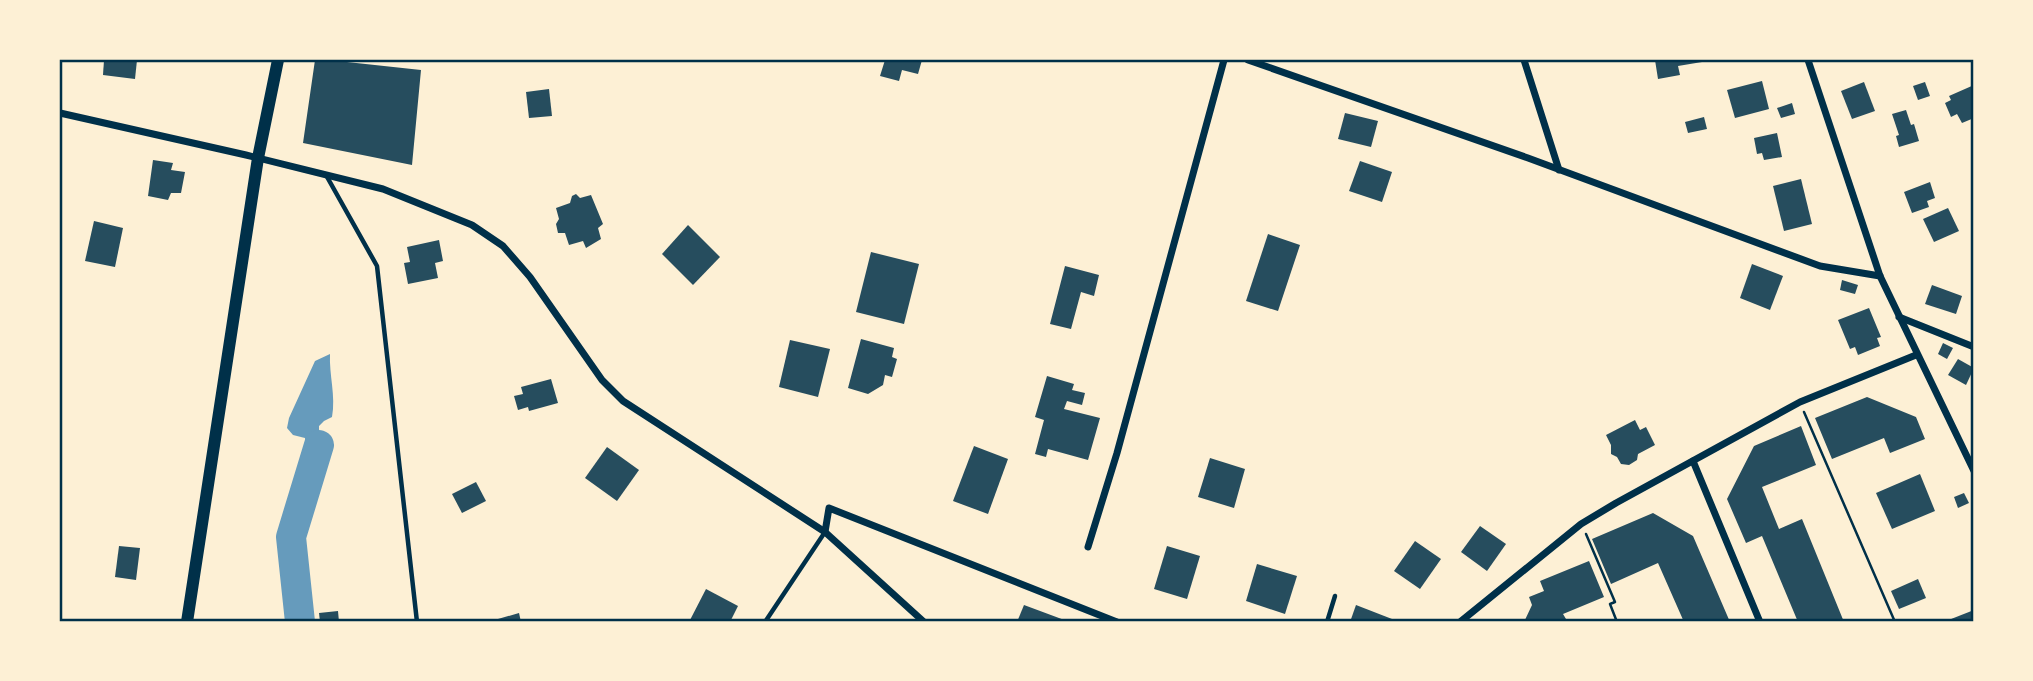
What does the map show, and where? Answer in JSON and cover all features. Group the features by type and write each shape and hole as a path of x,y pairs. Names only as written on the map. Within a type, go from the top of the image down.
{"street":[{"path":"187,621 258,159 278,60"},
{"path":"1088,547 1117,453 1224,60"},
{"path":"1248,60 1820,266 1880,276"},
{"path":"1524,60 1559,170"},
{"path":"1808,60 1880,276 1973,471"},
{"path":"60,113 383,189 472,225 503,246 530,276 602,380 623,401 825,532 925,621"},
{"path":"1899,317 1973,347"},
{"path":"1460,621 1468,618 1581,524 1800,402 1916,355"},
{"path":"1693,461 1760,621"},
{"path":"825,532 828,508 1117,621"}],"lane":[{"path":"326,174 377,266 417,621"},
{"path":"765,621 825,532"},
{"path":"1327,621 1335,596"}],"path":[{"path":"1800,402 1895,621"},
{"path":"1581,524 1615,602 1610,604 1617,621"}],"water":[{"path":"330,354 332,417 319,426 317,446 306,451 305,438 293,435 287,428 289,418 315,361"}],"building":[{"path":"104,60 137,60 135,79 103,75"},
{"path":"315,60 347,60 421,70 412,165 303,143"},
{"path":"885,60 922,60 918,74 902,70 899,81 880,76"},
{"path":"1655,60 1708,61 1678,66 1680,75 1658,79"},
{"path":"1762,81 1769,109 1735,118 1727,90"},
{"path":"1864,82 1875,111 1852,119 1841,91"},
{"path":"1925,82 1930,96 1918,100 1913,86"},
{"path":"1974,85 1974,118 1962,123 1957,114 1951,117 1945,103 1951,100 1949,96"},
{"path":"549,89 552,116 529,118 526,92"},
{"path":"1792,103 1795,114 1781,118 1777,108"},
{"path":"1906,110 1919,141 1899,147 1896,136 1899,135 1892,114"},
{"path":"1345,113 1378,121 1371,147 1338,139"},
{"path":"1704,117 1707,129 1688,133 1685,122"},
{"path":"1777,133 1782,157 1764,160 1762,153 1757,154 1754,138"},
{"path":"153,160 173,163 171,170 185,172 181,193 171,193 168,200 148,196"},
{"path":"1360,161 1392,172 1382,202 1349,191"},
{"path":"1801,179 1812,224 1784,231 1773,186"},
{"path":"1930,182 1935,198 1927,201 1929,207 1912,213 1904,192"},
{"path":"576,194 580,198 591,195 603,224 598,228 601,239 586,248 583,241 569,245 565,233 558,233 556,224 559,219 556,208 570,203 572,196"},
{"path":"1948,208 1959,231 1934,242 1923,219"},
{"path":"94,221 123,228 115,267 85,261"},
{"path":"688,225 720,257 693,285 662,254"},
{"path":"1268,234 1300,245 1278,311 1246,301"},
{"path":"439,240 443,261 435,263 438,278 408,284 404,263 410,262 407,247"},
{"path":"871,252 919,264 904,324 856,312"},
{"path":"1752,264 1783,276 1770,310 1740,298"},
{"path":"1065,266 1099,275 1094,296 1081,292 1071,329 1050,324"},
{"path":"1842,280 1858,285 1855,294 1840,290"},
{"path":"1932,285 1962,296 1956,314 1925,304"},
{"path":"1869,308 1881,337 1877,338 1880,346 1858,355 1855,347 1850,349 1838,320"},
{"path":"861,339 894,348 892,357 897,359 892,377 885,375 883,385 868,394 848,388"},
{"path":"790,340 830,349 818,397 779,387"},
{"path":"1943,343 1953,348 1947,359 1938,354"},
{"path":"1958,359 1974,368 1966,385 1948,375"},
{"path":"1047,376 1074,384 1072,390 1085,393 1082,405 1067,401 1064,409 1100,418 1088,460 1048,449 1046,457 1035,454 1044,420 1035,417"},
{"path":"551,379 558,403 529,411 528,407 518,410 514,396 523,394 521,387"},
{"path":"1867,397 1916,417 1925,439 1890,453 1884,438 1832,459 1815,418"},
{"path":"1635,420 1640,430 1646,427 1655,445 1638,454 1637,460 1629,465 1621,464 1617,457 1611,454 1611,445 1606,435"},
{"path":"1801,426 1816,465 1762,487 1779,529 1802,519 1844,622 1798,622 1762,536 1746,543 1727,499 1754,446"},
{"path":"974,446 1008,459 988,514 953,501"},
{"path":"607,447 639,470 617,501 585,478"},
{"path":"1210,458 1245,469 1234,508 1198,497"},
{"path":"1920,474 1935,511 1892,529 1876,493"},
{"path":"476,482 486,501 462,513 452,494"},
{"path":"1964,493 1969,503 1958,508 1954,497"},
{"path":"1653,513 1693,536 1730,622 1684,622 1658,563 1611,584 1592,539"},
{"path":"1480,526 1506,544 1487,571 1461,552"},
{"path":"1415,541 1441,559 1420,589 1394,571"},
{"path":"119,546 140,548 136,580 115,577"},
{"path":"1167,546 1200,556 1187,599 1154,589"},
{"path":"1589,561 1604,597 1563,614 1566,619 1559,622 1524,622 1532,605 1529,597 1544,591 1540,581"},
{"path":"1257,564 1297,576 1285,614 1246,601"},
{"path":"1918,579 1926,598 1899,609 1891,591"},
{"path":"706,589 738,606 730,622 689,622"},
{"path":"1024,605 1067,621 1067,622 1017,622"},
{"path":"1356,605 1392,619 1391,622 1350,622"},
{"path":"1974,610 1974,622 1946,622 1946,621"},
{"path":"338,611 339,622 320,622 319,613"},
{"path":"519,613 521,622 491,622 491,621"}],"waterway":[{"path":"300,622 291,537 319,445"}]}
